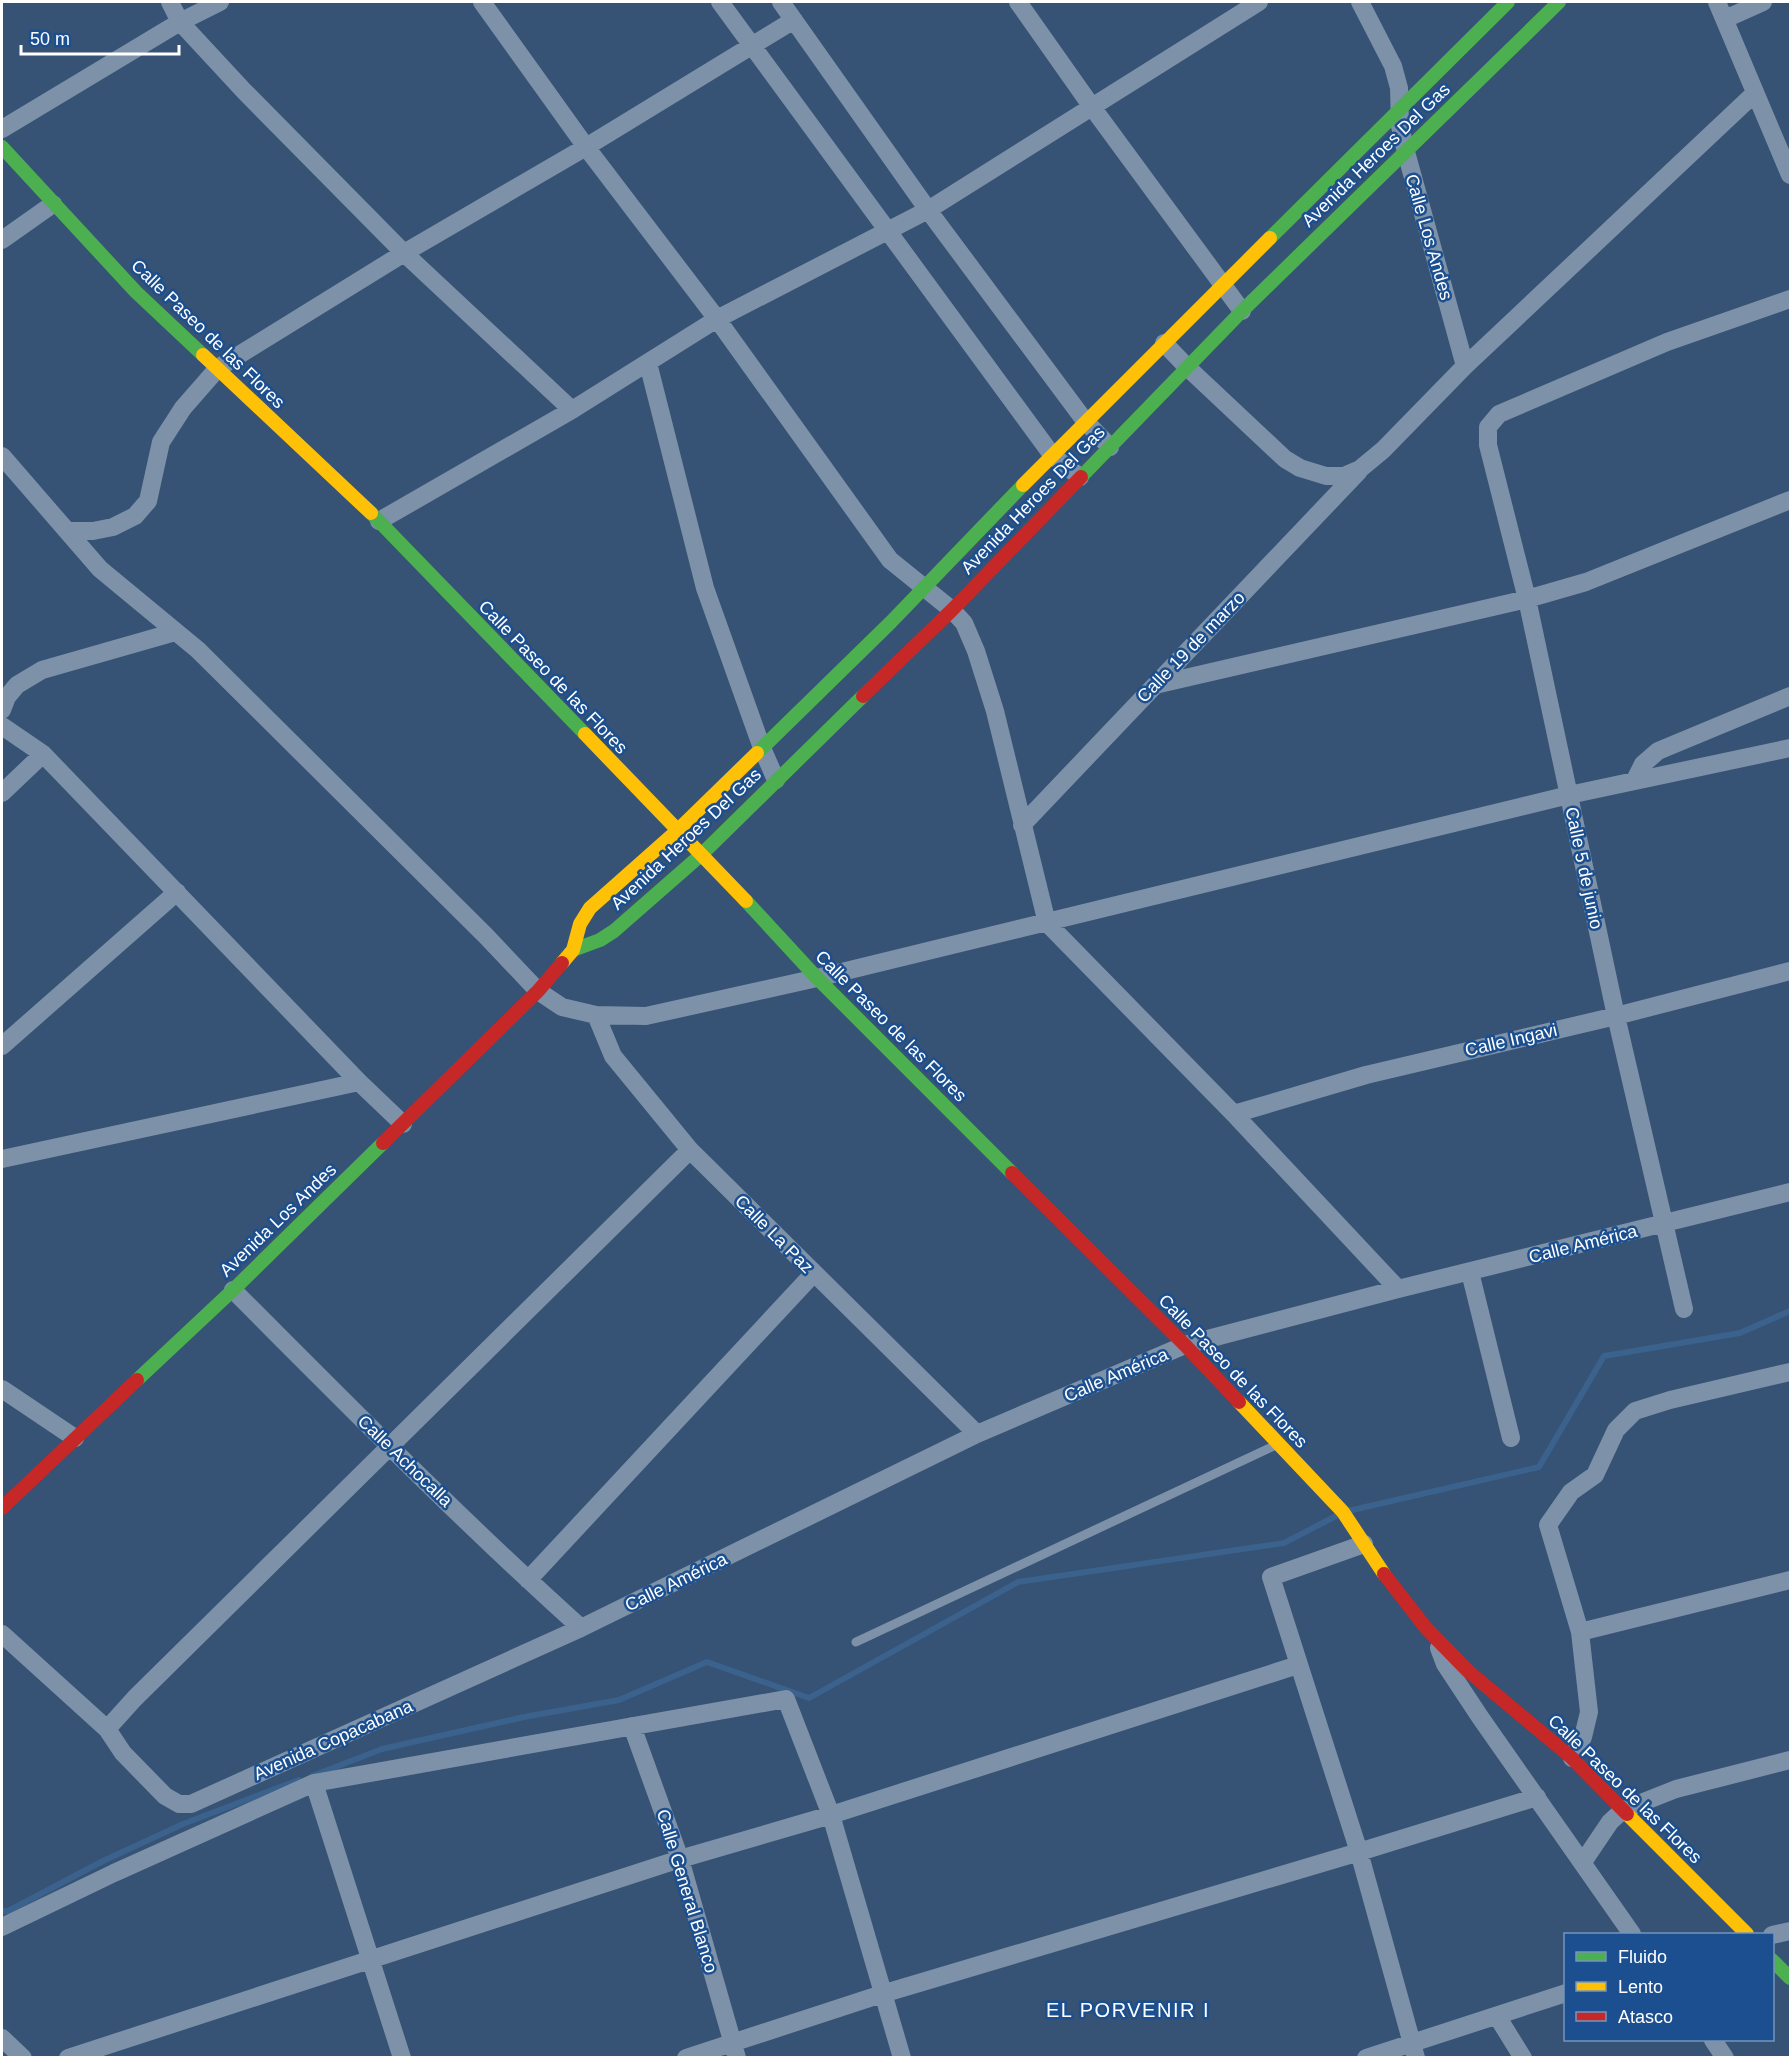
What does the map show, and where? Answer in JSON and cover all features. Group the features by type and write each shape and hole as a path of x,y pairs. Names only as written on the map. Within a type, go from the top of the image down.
{"street":[{"path":"170,2 180,22 252,100 404,253 572,410"},
{"path":"2,129 180,22 220,2"},
{"path":"482,2 586,147 717,319 890,560 952,610 964,623 995,711 1047,923 1234,1114 1398,1289"},
{"path":"720,2 1052,455 1080,477"},
{"path":"781,2 928,210 1085,421 1110,447"},
{"path":"1018,2 1242,311"},
{"path":"380,521 572,410 717,319 928,210 1259,2"},
{"name":"Calle Los Andes","path":"1360,2 1394,66 1400,88 1400,126 1406,152 1466,366"},
{"name":"Avenida Heroes Del Gas","path":"573,950 580,924 590,908 678,830 925,588 1085,421 1508,2"},
{"name":"Avenida Heroes Del Gas","path":"573,950 600,940 614,931 702,854 952,610 1242,311 1559,2"},
{"path":"1717,2 1791,176"},
{"path":"1725,19 1763,2"},
{"path":"67,531 93,531 113,527 135,516 148,501 161,442 183,408 218,368 404,253 586,147 794,20"},
{"name":"Calle 19 de marzo","path":"1022,825 1360,469 1383,450 1466,366 1755,93"},
{"name":"Calle Paseo de las Flores","path":"2,147 136,292 380,521 702,854 817,978 1185,1345 1343,1512 1393,1588 1433,1636 1468,1671 1572,1758 1745,1933"},
{"path":"2,240 53,204"},
{"name":"Calle 5 de junio","path":"1684,1309 1616,1016 1527,599 1488,445 1488,427 1500,414 1667,342 1791,299"},
{"path":"1164,343 1285,459 1326,476 1344,476 1360,469"},
{"path":"648,363 705,588 762,748 776,780"},
{"path":"2,456 100,569 198,650 461,911 538,991 562,1007 596,1015 646,1016 817,978 1569,795 1791,748"},
{"path":"1155,685 1527,599 1586,582 1791,500"},
{"path":"2,710 7,697 17,686 42,670 175,632"},
{"path":"1635,780 1643,764 1658,751 1791,696"},
{"path":"2,726 43,754 359,1082 403,1124"},
{"path":"2,793 43,754"},
{"path":"2,1046 177,892"},
{"name":"Avenida Los Andes","path":"2,1508 233,1290 403,1124 538,991 573,950"},
{"name":"Calle Ingavi","path":"1234,1114 1366,1075 1616,1016 1791,971"},
{"name":"Calle La Paz","path":"596,1015 613,1056 690,1150 977,1434"},
{"path":"2,1159 359,1082"},
{"path":"107,1729 135,1698 391,1448 690,1150"},
{"name":"Calle América","path":"581,1628 977,1434 1185,1345 1398,1289 1791,1192"},
{"path":"1470,1272 1511,1438"},
{"path":"528,1580 813,1274"},
{"name":"Calle Achocalla","path":"233,1290 391,1448 581,1628"},
{"path":"1572,1758 1583,1737 1589,1712 1580,1632 1548,1526 1571,1492 1595,1475 1616,1430 1635,1412 1670,1400 1791,1371"},
{"path":"2,1389 75,1438"},
{"path":"1364,1544 1271,1577 1359,1852 1414,2050"},
{"path":"1580,1632 1791,1580"},
{"name":"Avenida Copacabana","path":"2,1634 107,1729 123,1752 165,1796 179,1804 191,1804 581,1628"},
{"path":"1433,1636 1445,1664 1631,1933"},
{"path":"68,2058 680,1859 831,1815 1298,1665"},
{"path":"2,1927 114,1873 314,1783 786,1699 831,1815 902,2058"},
{"name":"Calle General Blanco","path":"632,1726 680,1859 735,2050"},
{"path":"1583,1862 1610,1822 1623,1810 1676,1789 1791,1760"},
{"path":"314,1783 402,2058"},
{"path":"686,2058 735,2050 882,1994 1537,1797"},
{"path":"1774,1935 1791,1931"},
{"path":"1774,1961 1791,1978"},
{"path":"1366,2058 1414,2050 1497,2016 1564,1994"},
{"path":"1497,2016 1523,2058"},
{"path":"2,2038 23,2058"},
{"path":"1714,2041 1725,2058"}],"lane":[{"path":"855,1642 1278,1444"}],"waterway":[{"path":"1348,1511 1539,1467 1604,1356 1740,1333 1790,1311"},
{"path":"312,1776 382,1749 524,1717 619,1700 707,1662 809,1698 1018,1582 1284,1543 1336,1516"},
{"path":"2,1911 8,1911 103,1861 183,1824 299,1780"}],"traffic: fast":[{"path":"1270,238 1508,2"},
{"path":"1081,477 1242,311 1559,2"},
{"path":"2,147 136,292 203,355"},
{"path":"757,753 891,622 1023,485"},
{"path":"371,513 585,734"},
{"path":"573,950 600,940 614,931 702,854 863,696"},
{"path":"746,901 817,978 1012,1173"},
{"path":"137,1380 383,1143"},
{"path":"1774,1962 1790,1978"}],"traffic: slow":[{"path":"1023,485 1270,238"},
{"path":"203,355 371,513"},
{"path":"585,734 746,901"},
{"path":"562,963 573,950 580,924 590,908 678,830 757,753"},
{"path":"1239,1402 1343,1512 1384,1574"},
{"path":"1627,1814 1746,1933"}],"traffic: jam":[{"path":"863,696 952,610 1081,477"},
{"path":"383,1143 538,991 562,963"},
{"path":"1012,1173 1239,1402"},
{"path":"2,1508 137,1380"},
{"path":"1384,1574 1426,1628 1468,1671 1572,1758 1627,1814"}],"district":[{"name":"EL PORVENIR I","path":"1128,2010"}]}
